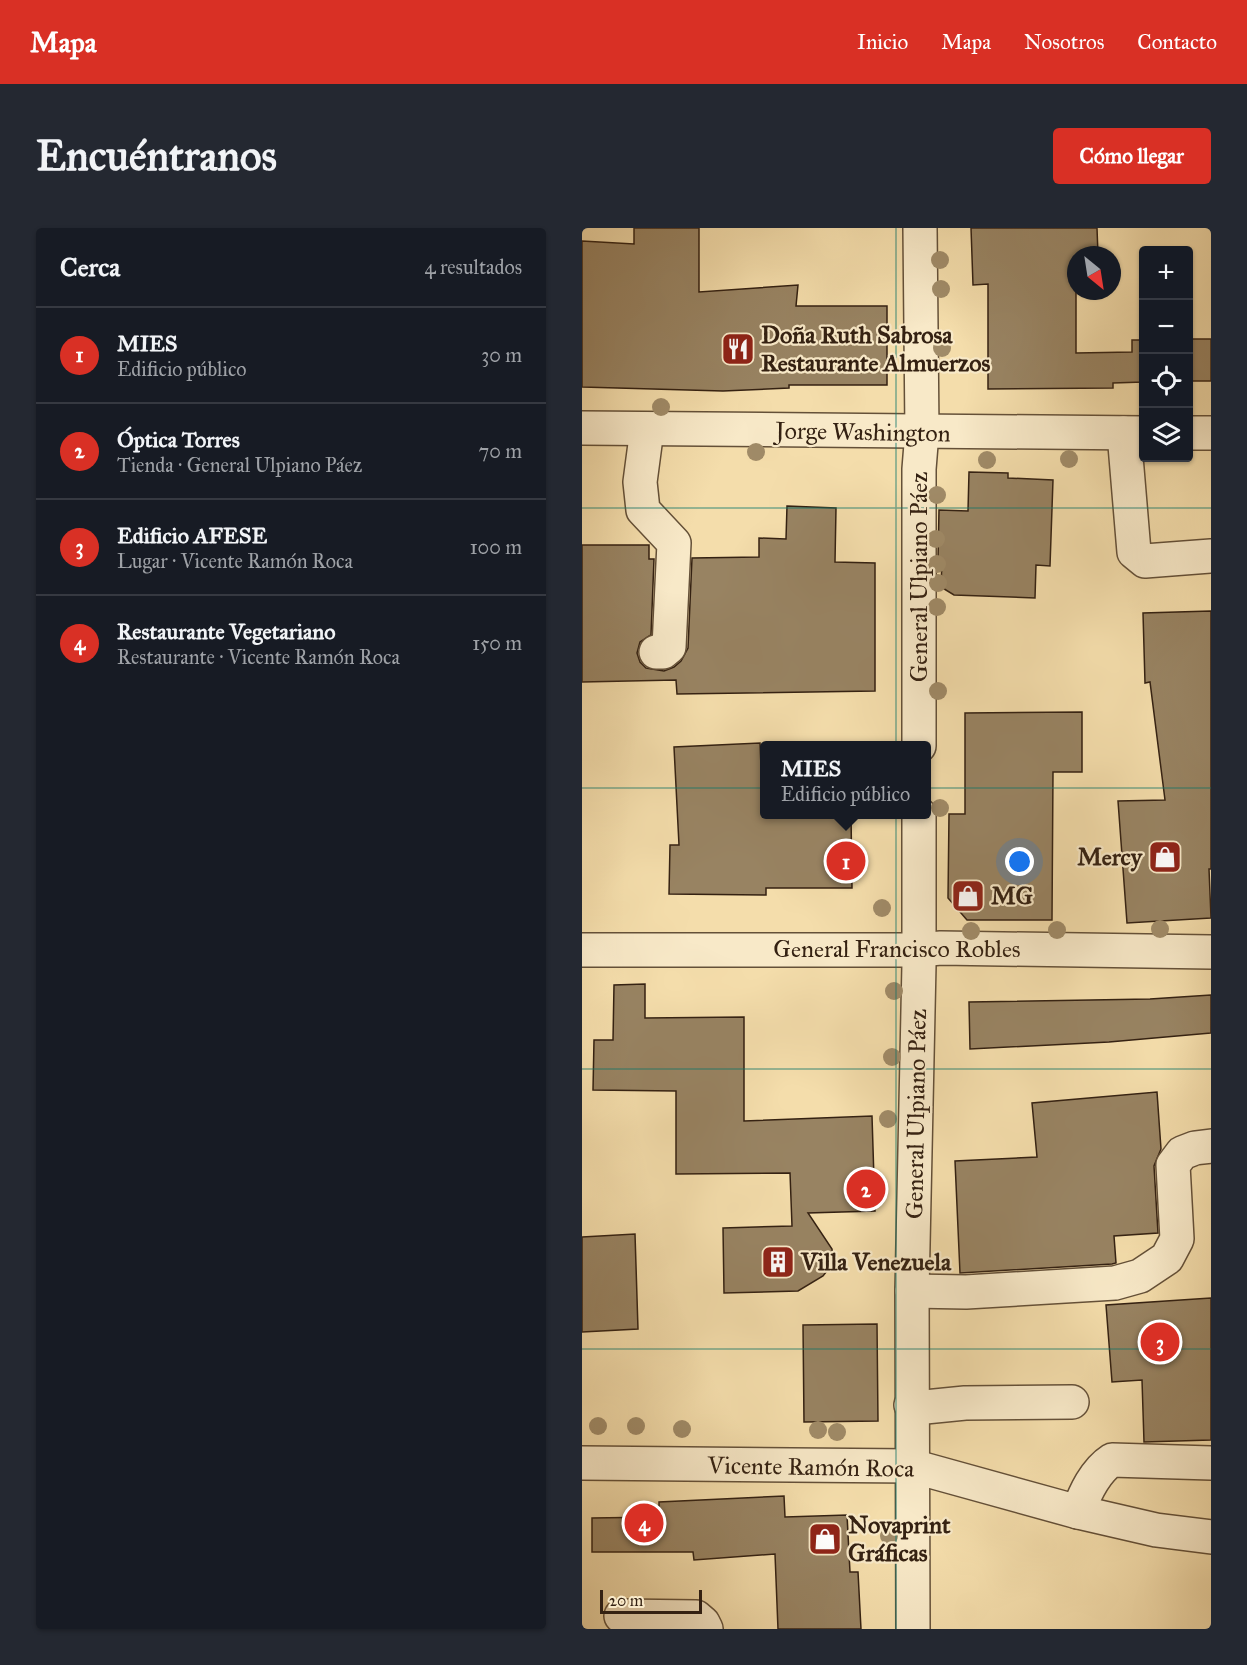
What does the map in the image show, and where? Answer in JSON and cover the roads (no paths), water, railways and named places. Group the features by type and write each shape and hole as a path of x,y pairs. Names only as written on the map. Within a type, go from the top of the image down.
{"street":[{"name":"General Ulpiano Páez","path":"919,741 919,469 922,432 920,228"},
{"name":"Jorge Washington","path":"582,429 1134,433"},
{"path":"647,429 640,482 643,510 674,543 669,647 663,652 656,652"},
{"path":"1134,433 1134,552 1145,561 1211,556"},
{"path":"1193,433 1211,433"},
{"name":"General Ulpiano Páez","path":"913,1629 911,1406 919,819"},
{"name":"General Francisco Robles","path":"582,950 918,950 941,948 1211,952"},
{"path":"912,1291 966,1292 1115,1283 1140,1276 1167,1258 1177,1239 1173,1165 1182,1153 1195,1148 1211,1146"},
{"path":"911,1406 1072,1402"},
{"path":"1078,1512 1102,1467 1112,1460 1211,1463"},
{"name":"Vicente Ramón Roca","path":"582,1463 912,1466 1078,1512 1156,1530 1211,1537"},
{"path":"621,1616 696,1617 706,1629"}],"place":[{"name":"Doña Ruth Sabrosa Restaurante Almuerzos","path":"738,349"},
{"name":"Mercy","path":"1165,857"},
{"name":"MIES","path":"846,861"},
{"name":"MG","path":"968,896"},
{"name":"Óptica Torres","path":"866,1189"},
{"name":"Villa Venezuela","path":"778,1262"},
{"name":"Edificio AFESE","path":"1160,1342"},
{"name":"Restaurante Vegetariano","path":"644,1523"},
{"name":"Novaprint Gráficas","path":"825,1539"}]}
